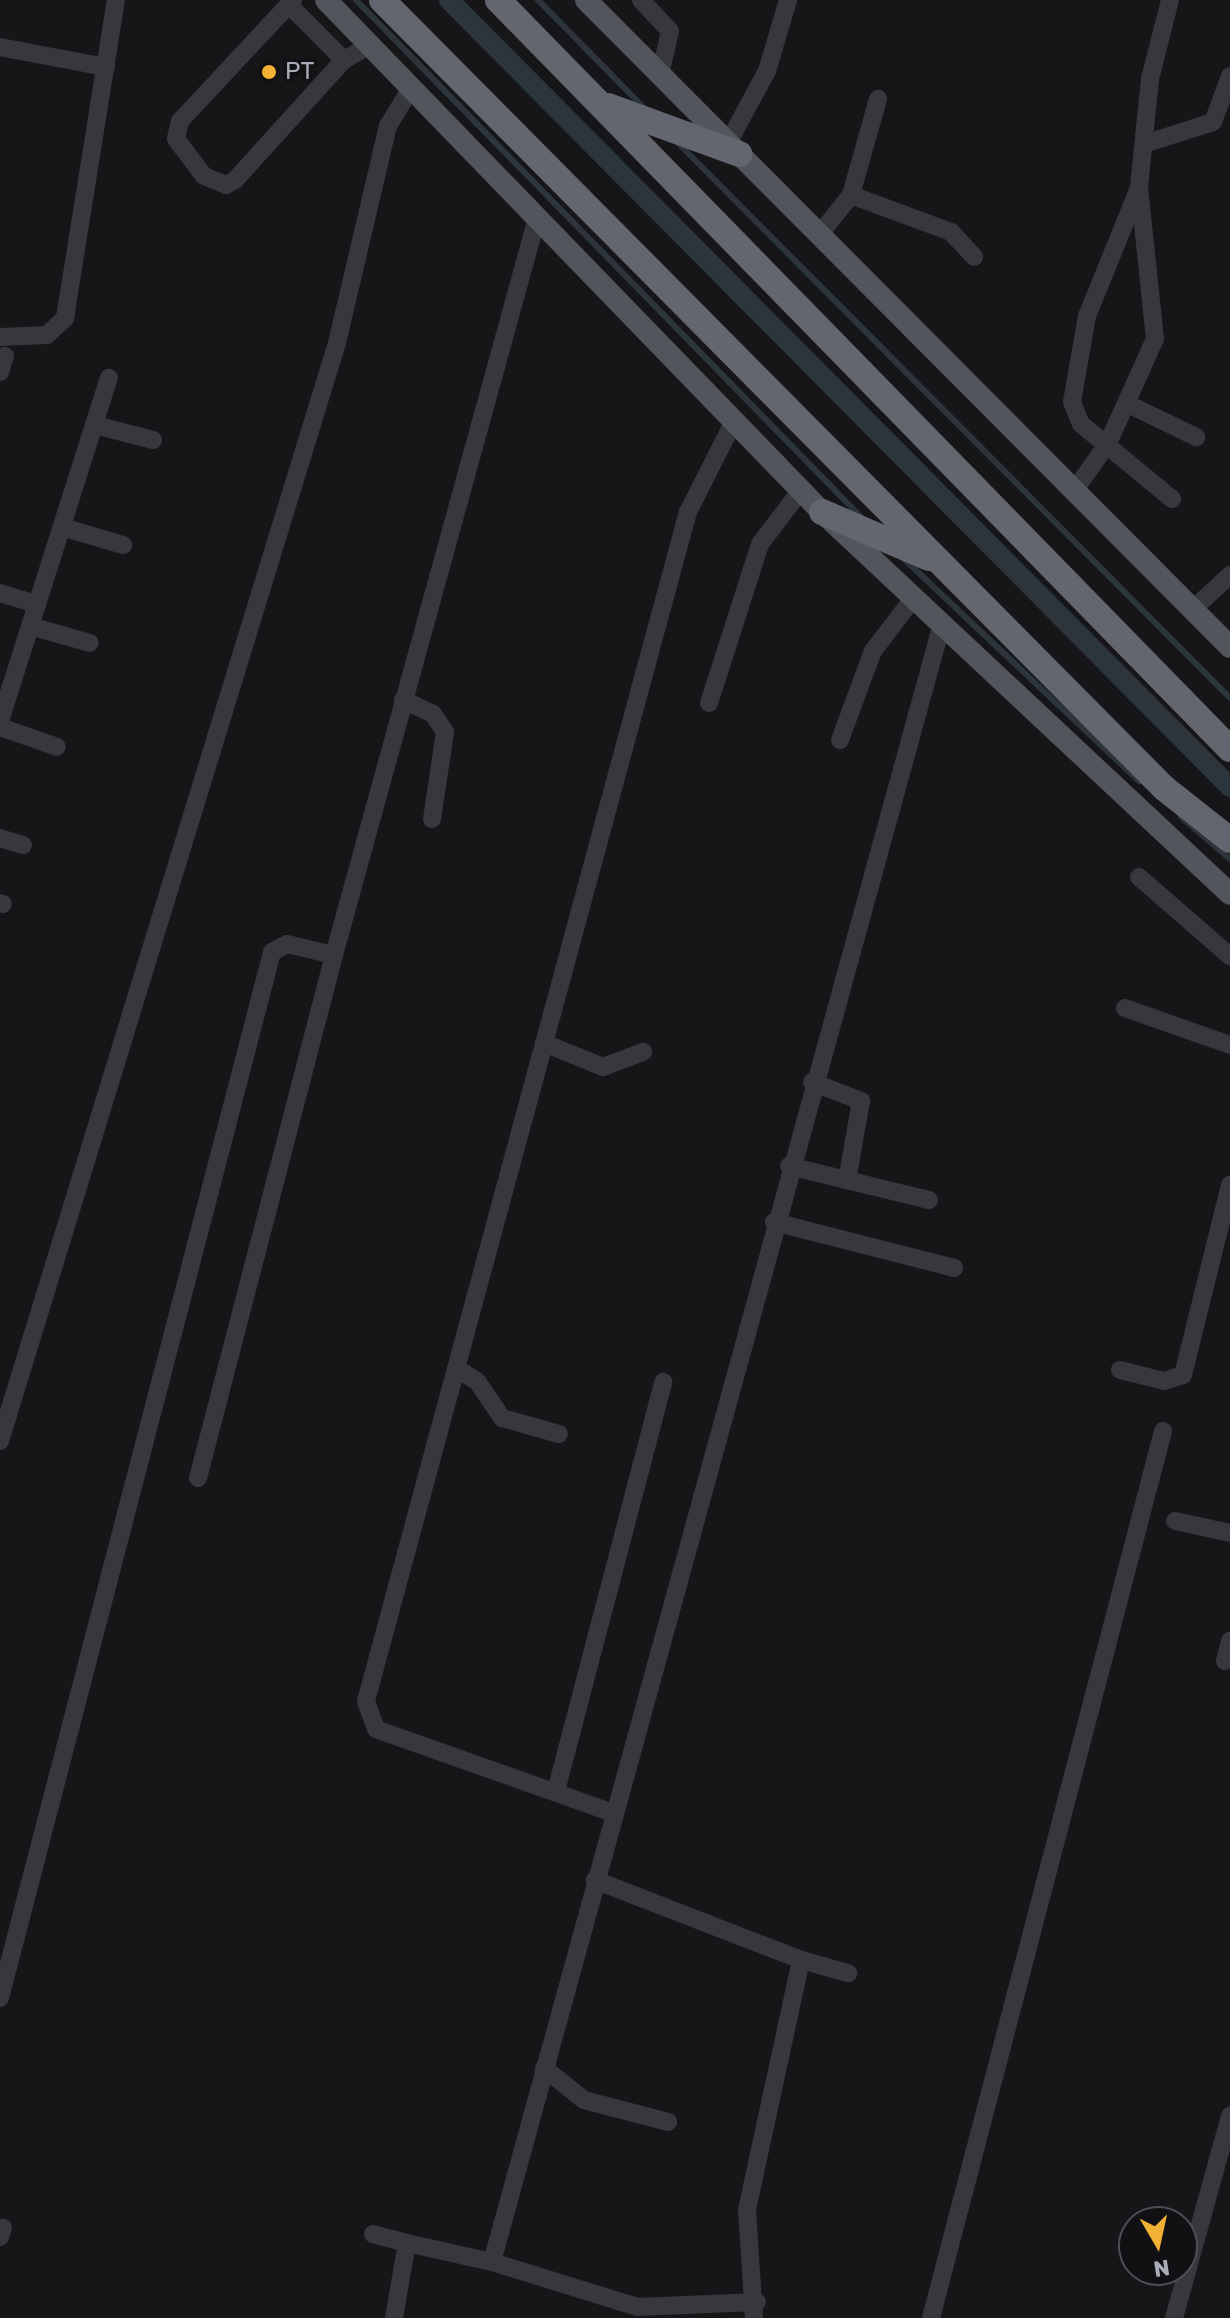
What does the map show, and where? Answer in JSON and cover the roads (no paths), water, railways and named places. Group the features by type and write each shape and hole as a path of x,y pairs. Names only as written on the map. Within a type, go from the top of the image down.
{"highway":[{"path":"382,0 1164,788 1230,840"},
{"path":"498,0 1230,749"},
{"path":"601,104 734,149"},
{"path":"822,512 943,565"}],"main road":[{"path":"326,0 822,512 912,600 1230,894"},
{"path":"586,0 1230,647"}],"street":[{"path":"0,337 47,335 65,318 116,0"},
{"path":"641,0 670,31 660,75"},
{"path":"734,149 767,71 788,0"},
{"path":"1074,491 1108,443 1155,339 1139,188 1150,79 1170,0"},
{"path":"344,60 292,3 180,121 176,139 195,167 216,183 235,180 344,60 370,45"},
{"path":"0,47 106,67"},
{"path":"1144,144 1222,125 1230,76"},
{"path":"0,1441 337,343 388,126 411,88"},
{"path":"819,235 851,195 878,99"},
{"path":"1139,188 1099,277 1073,380 1075,415 1172,499"},
{"path":"851,195 951,232 974,257"},
{"path":"198,1478 334,955 537,218"},
{"path":"57,747 0,724 109,378"},
{"path":"1128,404 1196,437"},
{"path":"613,1813 376,1729 367,1716 456,1368 688,512 734,421"},
{"path":"95,425 153,440"},
{"path":"709,703 760,544 801,490"},
{"path":"62,527 123,545"},
{"path":"1192,610 1230,575"},
{"path":"0,593 37,604"},
{"path":"840,740 873,651 912,600"},
{"path":"30,626 90,643"},
{"path":"492,2262 812,1082 940,631"},
{"path":"403,700 433,714 445,732 432,819"},
{"path":"0,838 23,845"},
{"path":"1139,877 1230,956"},
{"path":"0,1998 272,952 287,944 334,955"},
{"path":"1125,1008 1230,1045"},
{"path":"544,1043 603,1067 643,1052"},
{"path":"812,1082 861,1101 847,1180"},
{"path":"789,1166 929,1200"},
{"path":"1120,1370 1164,1381 1183,1375 1230,1185"},
{"path":"774,1222 954,1268"},
{"path":"456,1368 477,1381 502,1418 559,1434"},
{"path":"556,1791 663,1382"},
{"path":"931,2318 1163,1431"},
{"path":"1175,1521 1230,1533"},
{"path":"1225,1661 1230,1641"},
{"path":"595,1880 801,1960 848,1973"},
{"path":"373,2234 492,2262 637,2307 755,2310 747,2210 801,1960"},
{"path":"544,2068 584,2100 668,2122"},
{"path":"1174,2318 1230,2116"},
{"path":"394,2318 407,2243"}],"waterway":[{"path":"356,0 860,516"},
{"path":"449,0 1230,787"},
{"path":"538,0 645,109"},
{"path":"677,142 1230,698"},
{"path":"903,558 1139,781"},
{"path":"1181,817 1230,859"}],"place":[{"name":"PT","path":"269,72"}]}
